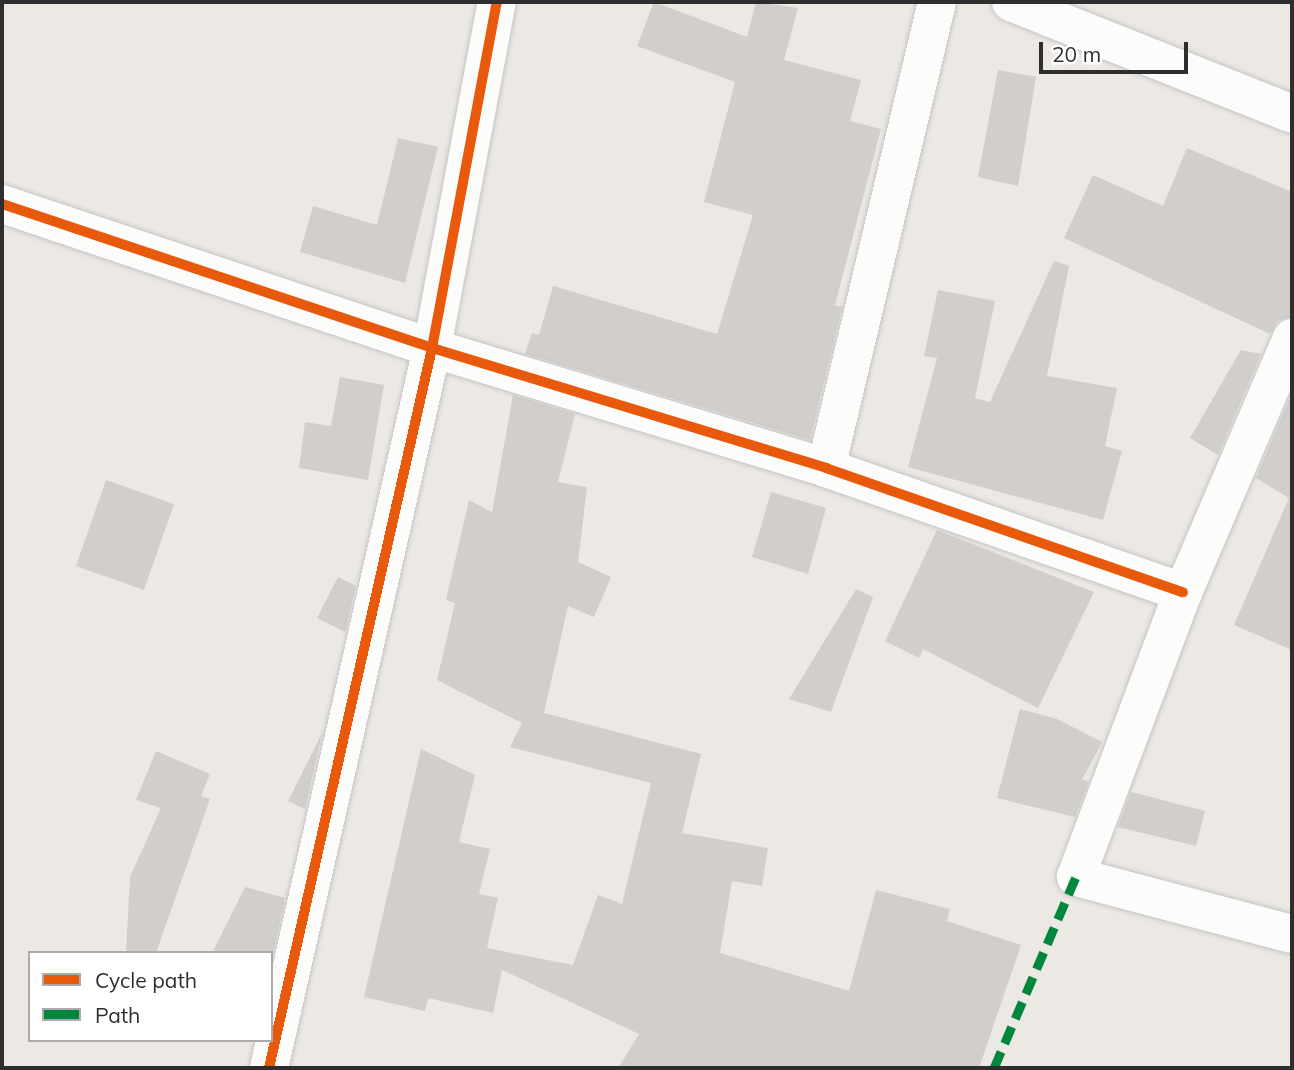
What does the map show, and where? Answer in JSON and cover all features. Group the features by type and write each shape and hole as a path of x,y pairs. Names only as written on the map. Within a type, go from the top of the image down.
{"street":[{"path":"269,1068 432,348 497,2"},
{"path":"826,468 937,2"},
{"path":"1011,2 1292,114"},
{"path":"2,204 432,348 826,468 1183,592"},
{"path":"1292,338 1183,592 1076,877 1292,934"}],"building":[{"path":"654,2 747,37 756,2 798,8 784,60 861,80 850,121 881,129 835,305 842,307 810,440 525,354 532,333 539,335 553,286 717,334 753,215 704,202 735,82 637,46"},
{"path":"998,70 1036,77 1018,186 978,177"},
{"path":"398,138 438,147 405,283 300,252 313,206 377,225"},
{"path":"1187,148 1292,192 1292,317 1278,321 1270,334 1064,238 1093,175 1163,206"},
{"path":"1054,261 1069,266 1047,376 1117,388 1105,446 1122,451 1103,520 908,467 937,358 924,356 938,290 995,301 975,398 990,402"},
{"path":"1241,350 1261,354 1218,455 1190,438"},
{"path":"340,377 384,385 368,480 299,468 305,422 331,426"},
{"path":"1292,393 1292,650 1234,625 1289,498 1256,478"},
{"path":"513,395 575,414 558,482 587,487 578,562 611,577 594,617 568,606 544,713 701,754 682,833 768,848 762,886 732,881 720,953 849,991 876,890 950,909 947,921 1021,945 979,1068 618,1068 639,1034 502,970 493,1013 428,998 425,1011 364,997 421,749 475,775 459,842 490,849 479,894 498,898 487,948 573,965 598,895 622,904 651,783 510,747 522,723 437,680 455,603 446,600 469,500 492,512"},
{"path":"106,480 174,504 144,590 76,566"},
{"path":"771,492 826,508 808,574 752,557"},
{"path":"937,530 1094,592 1038,708 923,649 919,658 885,641"},
{"path":"338,577 356,586 345,632 317,618"},
{"path":"856,589 873,597 831,712 789,699"},
{"path":"1020,709 1057,719 1102,742 1082,780 1089,781 1075,817 997,798"},
{"path":"322,733 305,809 288,801"},
{"path":"156,751 210,774 201,796 210,799 157,951 126,951 130,877 161,808 136,800"},
{"path":"1131,792 1205,811 1196,846 1118,827"},
{"path":"245,887 285,898 273,953 213,951"}],"marked path":[{"path":"994,1068 1076,877"}],"cycle path":[{"path":"269,1068 432,348 497,2"},
{"path":"2,204 432,348 826,468 1183,592"}]}
